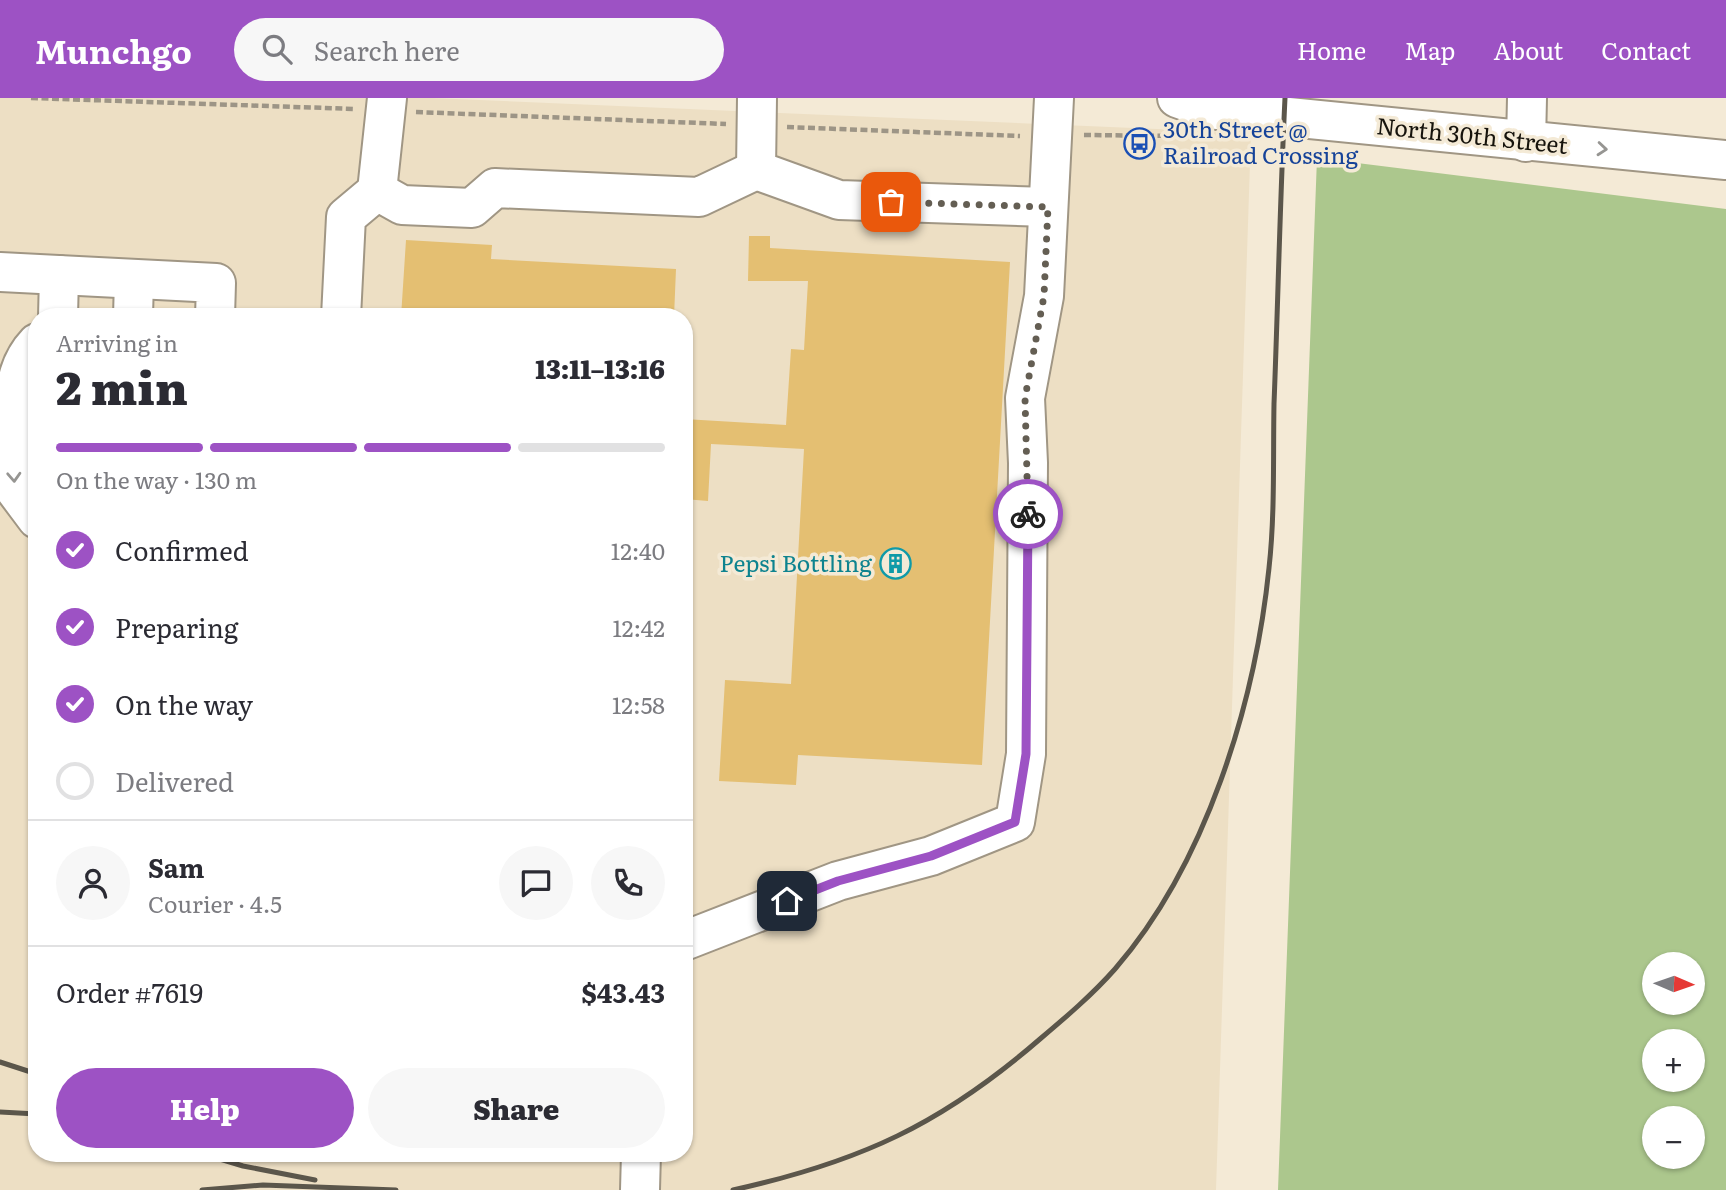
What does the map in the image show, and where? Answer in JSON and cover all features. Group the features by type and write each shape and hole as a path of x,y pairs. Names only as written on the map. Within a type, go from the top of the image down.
{"main road":[{"path":"693,937 838,881 931,856 1015,822 1026,754 1028,463 1025,398 1044,296 1054,98"},
{"name":"North 30th Street","path":"1177,98 1208,109 1726,160"},
{"path":"1526,142 1527,98"},
{"path":"341,308 346,217 377,191 386,104"},
{"path":"756,170 757,112"},
{"path":"377,191 402,205 472,208 495,188 699,197 756,170 839,200 1048,207"},
{"path":"0,272 216,283 215,308"},
{"path":"58,308 59,275"},
{"path":"133,308 134,279"},
{"path":"28,353 16,380 13,419 13,487 28,507"},
{"path":"640,1190 641,1162"}],"path":[{"path":"31,98 757,112 1052,135 1188,136"}],"shaded area":[{"path":"0,98 431,98 1251,133 1216,1190 0,1190"}],"green space":[{"path":"1317,158 1726,209 1726,1190 1278,1190"}],"building":[{"name":"Pepsi Bottling","path":"749,236 770,236 770,248 1010,262 982,765 798,755 796,785 719,781 725,680 791,684 804,449 711,444 708,501 693,500 693,420 786,425 791,349 804,350 808,281 748,281"},
{"path":"406,240 492,245 491,259 676,269 674,308 402,308"}],"railway":[{"path":"733,1190 821,1167 897,1136 969,1095 1004,1069 1079,1006 1115,969 1147,927 1200,832 1238,727 1252,673 1269,568 1285,98"},
{"path":"0,1062 28,1071"},
{"path":"0,1112 28,1114"},
{"path":"230,1162 315,1180"},
{"path":"202,1190 263,1185 396,1190"}],"way so far":[{"path":"891,202 1048,207 1044,296 1025,398 1028,514"}],"place":[{"name":"30th Street @ Railroad Crossing","path":"1140,143"},
{"name":"Pepsi Bottling","path":"895,564"}],"route":[{"path":"787,901 838,881 931,856 1015,822 1026,754 1028,514"}]}
